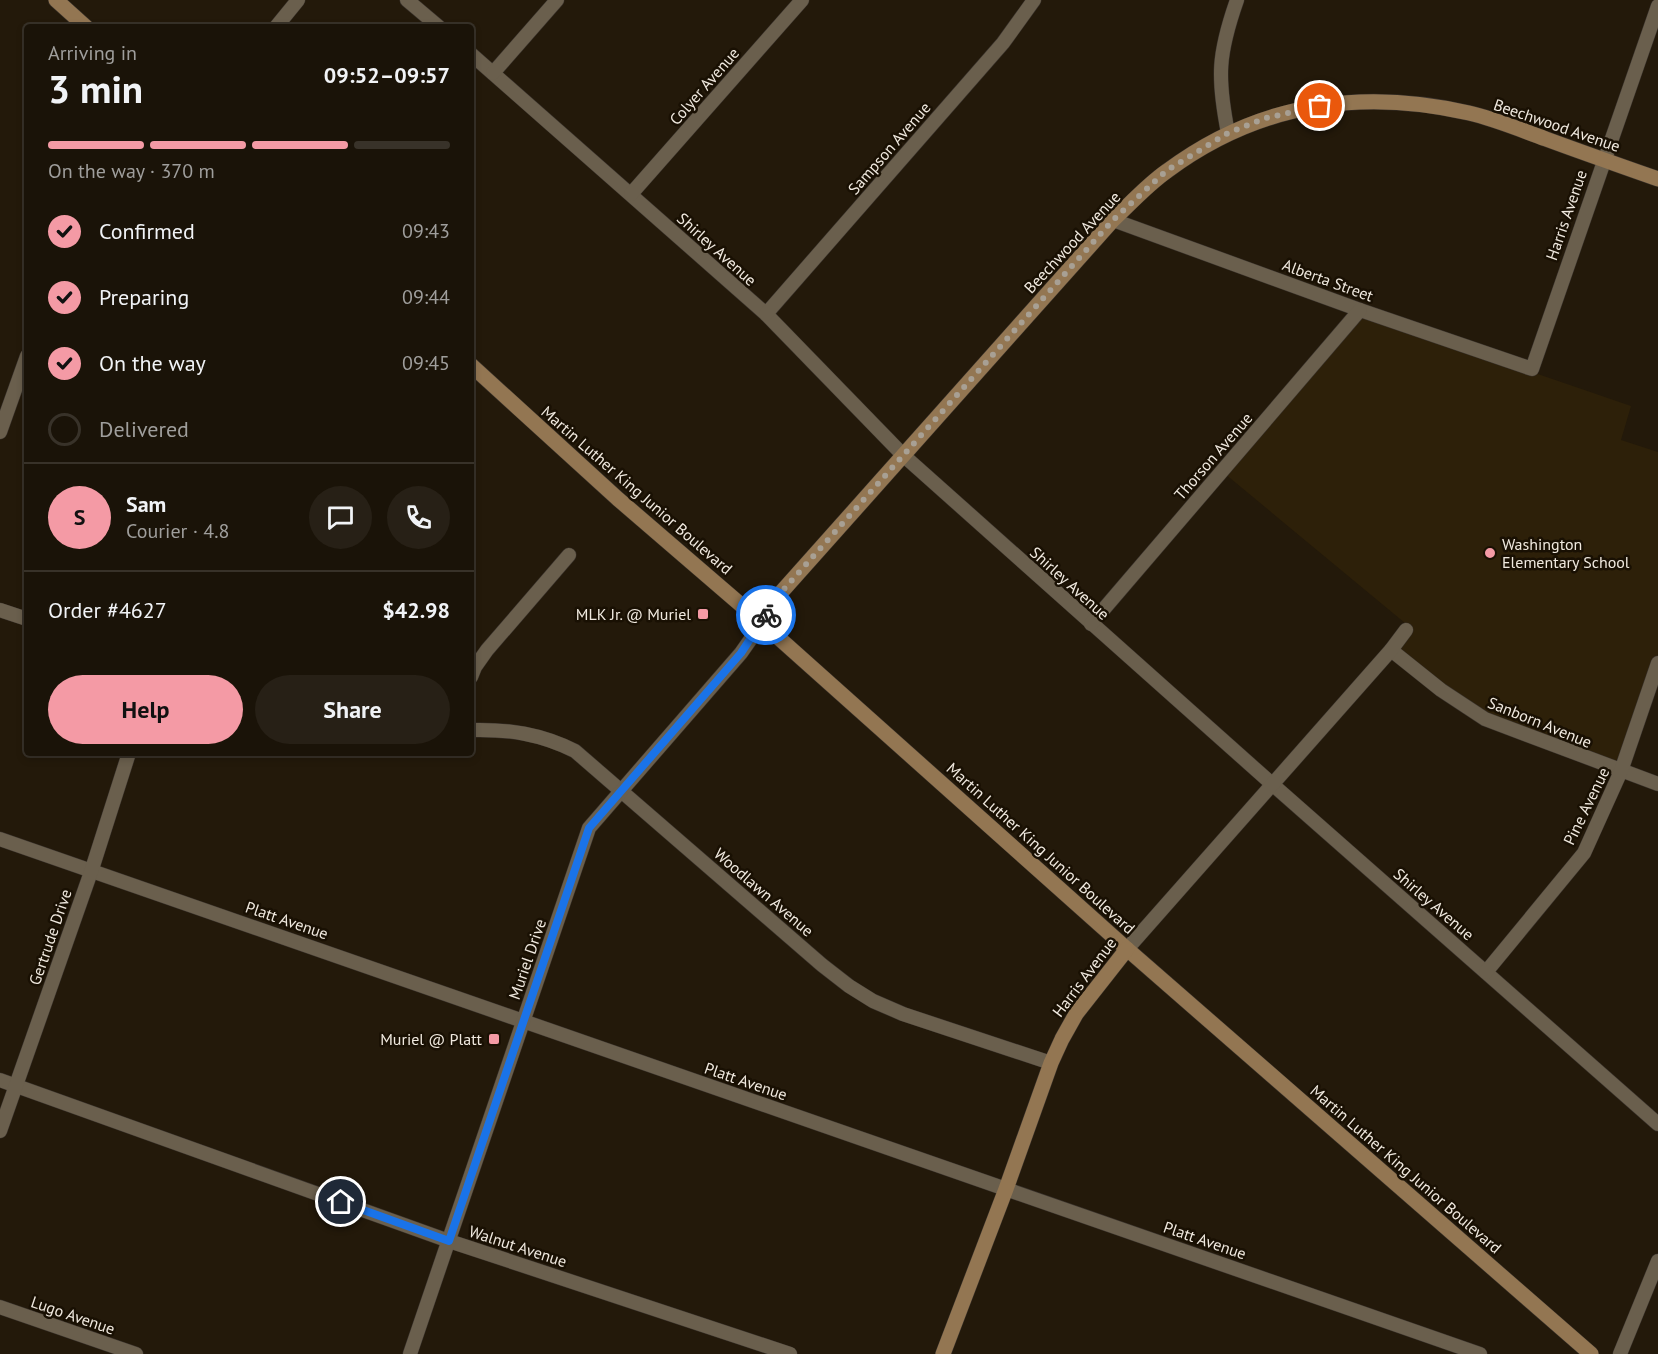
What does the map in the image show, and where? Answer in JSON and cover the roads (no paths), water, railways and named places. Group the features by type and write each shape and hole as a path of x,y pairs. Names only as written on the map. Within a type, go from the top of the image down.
{"street":[{"path":"56,0 83,24"},
{"path":"278,24 298,0"},
{"path":"407,0 435,24"},
{"path":"493,73 557,0"},
{"name":"Colyer Avenue","path":"631,194 802,0"},
{"name":"Sampson Avenue","path":"766,314 1002,43 1034,0"},
{"path":"1228,133 1221,98 1221,57 1224,39 1237,0"},
{"name":"Harris Avenue","path":"1532,369 1658,6"},
{"name":"Shirley Avenue","path":"474,57 766,314 903,455 1091,624 1658,1124"},
{"name":"Beechwood Avenue","path":"762,622 777,597 1113,220 1166,171 1228,133 1266,118 1299,109 1340,103 1385,102 1429,106 1470,114 1658,178"},
{"name":"Alberta Street","path":"1113,220 1360,310 1532,369"},
{"name":"Thorson Avenue","path":"1091,624 1360,310"},
{"path":"0,432 24,364"},
{"name":"Martin Luther King Junior Boulevard","path":"474,368 618,499 762,622 1127,949 1591,1354"},
{"path":"474,670 493,643 569,555"},
{"path":"0,610 24,618"},
{"name":"Muriel Drive","path":"410,1354 589,828 741,653 762,622"},
{"name":"Harris Avenue","path":"944,1354 1051,1063 1076,1014 1127,949 1391,650 1406,630"},
{"name":"Sanborn Avenue","path":"1391,650 1442,690 1485,719 1658,784"},
{"name":"Pine Avenue","path":"1486,972 1584,853 1622,771 1658,663"},
{"name":"Woodlawn Avenue","path":"474,730 502,729 528,733 553,740 576,751 822,965 873,1001 903,1014 1051,1063"},
{"name":"Gertrude Drive","path":"0,1131 92,869 128,756"},
{"name":"Platt Avenue","path":"0,838 1480,1354"},
{"name":"Walnut Avenue","path":"0,1080 449,1241 790,1354"},
{"path":"1620,1354 1658,1261"},
{"name":"Lugo Avenue","path":"0,1307 136,1354"}],"place":[{"name":"Washington Elementary School","path":"1490,553"},
{"name":"MLK Jr. @ Muriel","path":"703,614"},
{"name":"Muriel @ Platt","path":"494,1039"}]}
